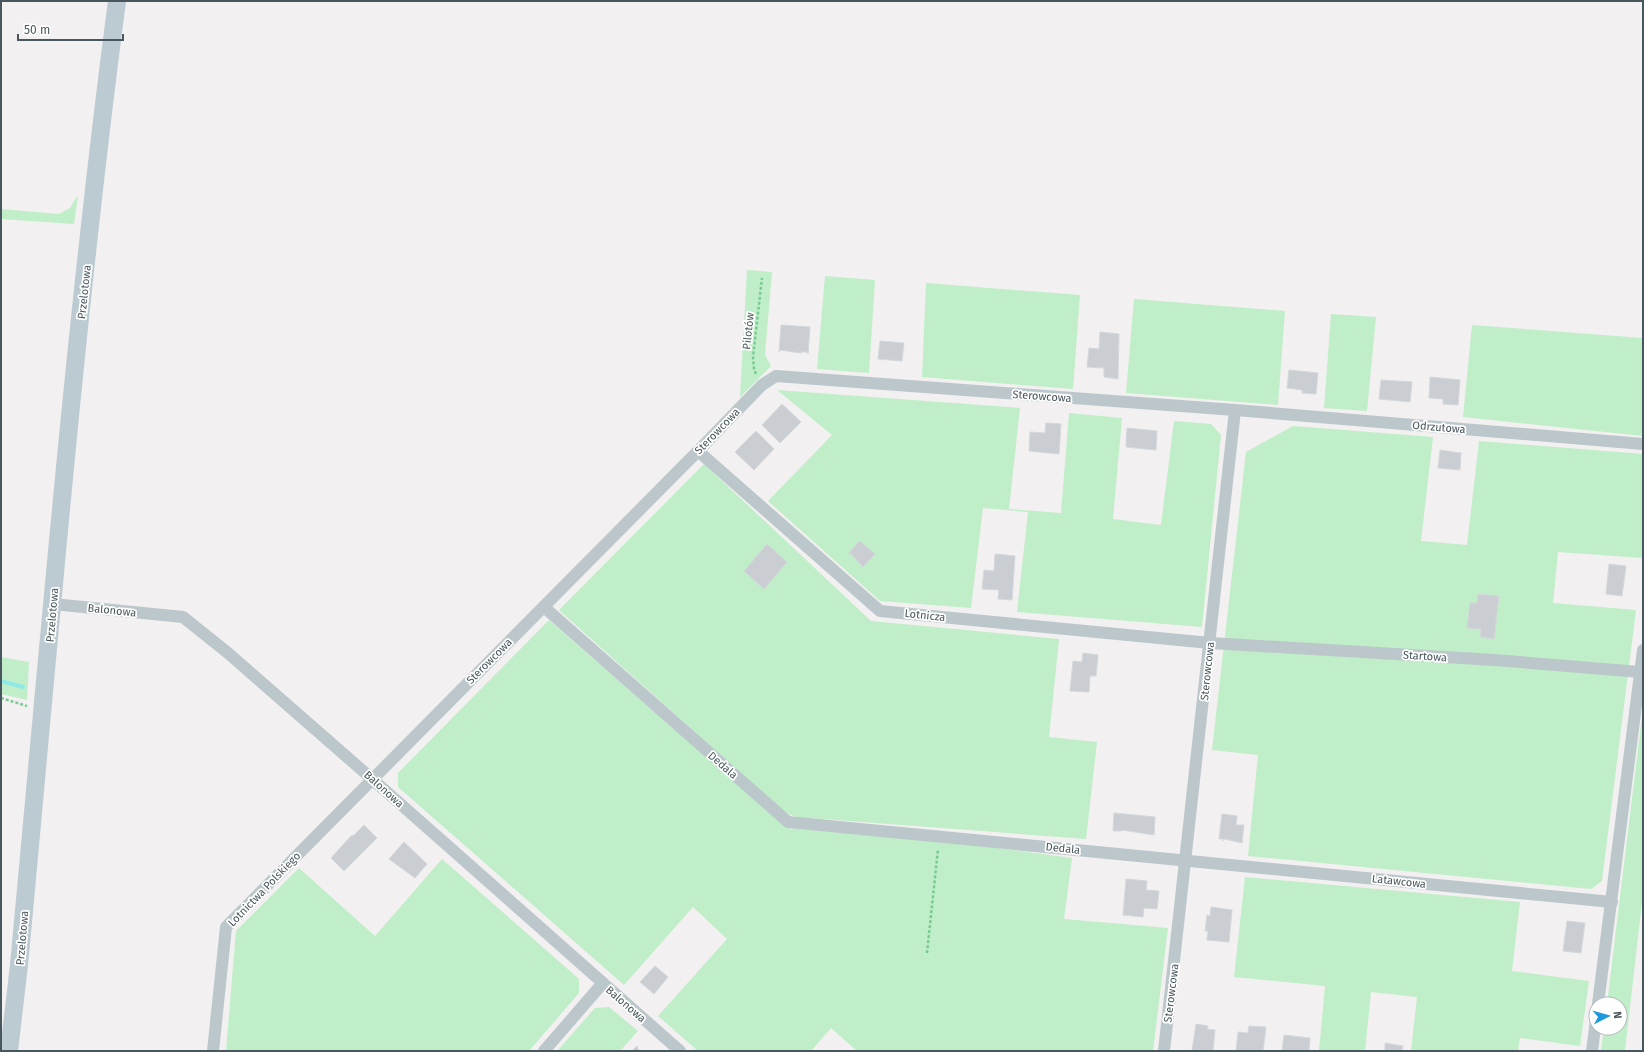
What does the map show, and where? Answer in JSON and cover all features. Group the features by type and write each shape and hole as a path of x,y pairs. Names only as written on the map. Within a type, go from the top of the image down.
{"street":[{"name":"Przelotowa","path":"9,1051 96,179 117,1"},
{"name":"Sterowcowa","path":"372,778 544,607 762,385 776,376 1235,410 1164,1051"},
{"name":"Odrzutowa","path":"1235,410 1643,444"},
{"name":"Lotnicza","path":"698,451 880,611 1210,643"},
{"name":"Balonowa","path":"53,604 183,617 228,653 372,778 602,984 680,1051"},
{"name":"Dedala","path":"544,607 788,822 1186,860"},
{"name":"Startowa","path":"1210,643 1495,660 1640,672"},
{"path":"1599,996 1643,650"},
{"name":"Lotnictwa Polskiego","path":"213,1051 226,927 372,778"},
{"name":"Latawcowa","path":"1186,860 1612,902"},
{"path":"544,1051 602,984"},
{"path":"1592,1051 1594,1036"}],"path":[{"name":"Pilotów","path":"762,278 753,357 754,369 762,385"},
{"path":"1,698 43,710"},
{"path":"927,954 939,836"}],"green space":[{"path":"78,195 74,224 1,219 1,209 59,214 70,208"},
{"path":"747,270 772,272 765,355 771,366 740,397"},
{"path":"825,276 875,280 869,373 817,369"},
{"path":"926,283 1080,295 1073,389 922,377"},
{"path":"1134,299 1285,311 1278,405 1126,393"},
{"path":"1331,314 1376,317 1367,411 1324,408"},
{"path":"1472,325 1643,338 1643,436 1463,417"},
{"path":"777,390 1020,408 1009,509 1061,513 1069,413 1122,418 1113,519 1161,525 1174,421 1211,424 1221,435 1202,627 1017,612 1028,512 983,508 971,608 880,601 768,501 832,435"},
{"path":"1293,426 1433,437 1421,541 1467,545 1479,441 1643,454 1643,558 1558,552 1553,603 1636,610 1602,881 1591,889 1248,856 1258,755 1212,750 1246,452"},
{"path":"704,464 871,621 1059,639 1049,737 1097,742 1086,839 796,817 784,812 559,610"},
{"path":"549,620 787,828 983,846 1072,858 1064,919 1168,928 1153,1051 857,1051 831,1028 811,1051 698,1051 658,1016 727,939 693,907 624,985 398,787 398,773"},
{"path":"1,657 29,662 27,700 1,694"},
{"path":"1643,708 1643,893 1628,1025 1628,996 1608,996"},
{"path":"442,859 579,979 579,993 529,1051 226,1051 236,931 299,868 375,936"},
{"path":"1245,877 1520,902 1512,971 1589,981 1580,1046 1520,1038 1518,1051 1411,1051 1417,997 1371,992 1365,1051 1319,1051 1325,986 1234,977"},
{"path":"609,1007 638,1031 620,1051 557,1051 595,1008"},
{"path":"1603,1036 1627,1036 1625,1051 1601,1051"}],"building":[{"path":"781,325 810,327 808,354 807,352 801,353 780,350 779,352"},
{"path":"1100,332 1119,334 1118,379 1104,377 1104,368 1087,367 1089,348 1099,349"},
{"path":"880,341 904,343 902,361 878,359"},
{"path":"1289,370 1318,373 1316,394 1302,393 1302,390 1287,388"},
{"path":"1430,377 1460,380 1458,405 1443,404 1443,399 1429,398"},
{"path":"1381,380 1412,382 1410,402 1379,399"},
{"path":"782,404 801,422 780,443 762,425"},
{"path":"1046,423 1061,424 1059,454 1029,451 1030,432 1045,433"},
{"path":"1127,428 1157,431 1156,450 1126,447"},
{"path":"756,431 774,449 754,470 735,452"},
{"path":"1440,450 1461,452 1460,470 1438,468"},
{"path":"860,541 875,554 863,567 851,554 848,554"},
{"path":"767,544 787,562 764,589 744,571"},
{"path":"995,554 1015,556 1012,600 998,599 999,590 982,589 984,570 994,571"},
{"path":"1609,564 1626,566 1622,596 1606,594"},
{"path":"1478,594 1499,596 1494,639 1480,637 1481,629 1467,628 1470,603 1477,603"},
{"path":"1083,653 1098,655 1096,676 1090,676 1089,692 1070,691 1073,661 1082,662"},
{"path":"1114,813 1155,817 1154,835 1122,830 1113,831"},
{"path":"1222,814 1237,816 1236,825 1244,825 1242,843 1225,839 1223,841 1224,839 1219,839"},
{"path":"364,825 377,838 344,871 331,858 352,835 353,836"},
{"path":"404,842 427,864 415,878 389,859"},
{"path":"1126,879 1147,881 1146,890 1159,891 1157,909 1144,908 1143,917 1123,915"},
{"path":"1211,907 1232,910 1229,942 1207,940 1208,931 1205,931 1207,915 1210,916"},
{"path":"1567,921 1585,923 1581,953 1563,951"},
{"path":"655,966 668,977 654,994 640,982"},
{"path":"1196,1024 1208,1026 1207,1029 1215,1030 1213,1051 1192,1051"},
{"path":"1249,1026 1266,1027 1263,1051 1236,1051 1238,1032 1248,1033"},
{"path":"1284,1035 1310,1038 1309,1051 1282,1051"},
{"path":"1385,1043 1403,1046 1402,1051 1385,1051"},
{"path":"637,1046 639,1051 632,1051"}],"waterway":[{"path":"1,681 23,687"}]}
